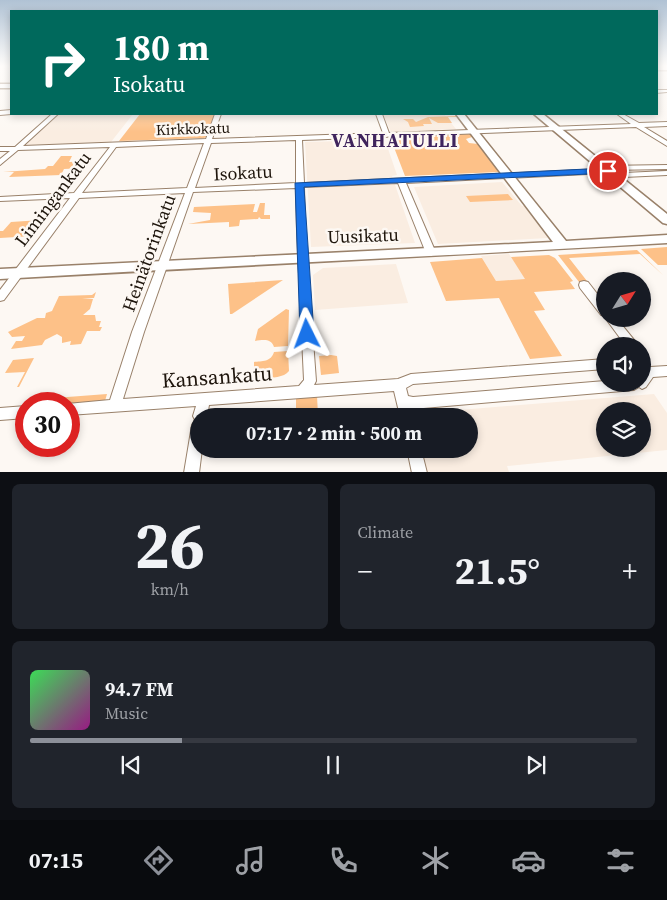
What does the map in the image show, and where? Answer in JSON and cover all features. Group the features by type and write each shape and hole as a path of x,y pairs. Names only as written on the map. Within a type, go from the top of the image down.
{"main road":[{"path":"461,115 562,245"},
{"path":"539,115 667,220"},
{"name":"Uusikatu","path":"0,274 303,257 430,253 667,239"}],"street":[{"path":"0,163 54,115"},
{"name":"Heinätorinkatu","path":"115,405 138,332 218,115"},
{"path":"379,115 387,134"},
{"path":"622,115 667,144"},
{"name":"Kirkkokatu","path":"0,148 596,125 667,124"},
{"path":"299,137 299,185 310,381 303,391"},
{"name":"Limingankatu","path":"0,297 114,144"},
{"name":"Isokatu","path":"0,199 667,167"},
{"path":"624,175 667,173"},
{"path":"401,180 430,253"},
{"path":"584,285 596,300"},
{"name":"Kansankatu","path":"80,408 399,384 411,379 596,365"},
{"path":"651,374 667,371"},
{"path":"399,384 404,408"},
{"path":"403,400 413,404 596,387"},
{"path":"202,408 204,399"},
{"path":"0,414 15,413"},
{"path":"191,472 193,458"},
{"path":"416,458 420,472"}],"shaded area":[{"path":"58,115 132,115 111,142 26,145"},
{"path":"139,115 215,115 204,138 119,141"},
{"path":"383,115 445,115 456,129 391,132"},
{"path":"456,116 457,117 448,117 452,123 438,123 429,118 432,124 410,127 408,122 403,119 413,119 416,122 428,117"},
{"path":"470,134 472,137 466,139 469,143 478,144 499,172 405,176 390,137"},
{"path":"385,140 397,175 392,176 415,243 311,247 305,142"},
{"path":"61,156 72,156 69,162 90,161 85,168 64,169 61,175 9,177 14,172 3,172 45,169 48,166 53,166"},
{"path":"502,182 524,206 548,238 438,244 414,187"},
{"path":"508,194 513,200 470,202 466,196"},
{"path":"260,203 265,203 264,215 270,215 270,219 261,219 259,217 258,219 240,220 239,226 229,227 229,222 188,224 210,220 211,213 193,212 194,207 255,204 253,212 257,212"},
{"path":"41,220 40,222 43,222 33,236 0,238 0,231 3,231 11,222"},
{"path":"667,247 667,265 658,265 641,249"},
{"path":"637,250 664,276 640,254 569,258 587,281 579,282 558,255"},
{"path":"509,254 526,279 496,281 481,256"},
{"path":"549,255 555,258 573,281 570,282 575,289 534,292 545,310 534,311 562,356 530,359 499,298 446,301 430,262 482,258 496,281 525,279 511,257"},
{"path":"396,264 408,303 315,310 313,275 323,268"},
{"path":"283,280 232,314 230,314 228,284"},
{"path":"96,292 94,298 82,298 93,299 90,309 83,315 95,315 96,321 101,321 99,327 102,327 100,331 87,331 81,344 70,345 71,341 62,343 62,337 57,334 45,340 42,345 11,349 16,341 22,341 25,336 12,337 8,332 37,318 45,318 46,313 52,311 59,296 92,295"},
{"path":"286,309 289,310 288,346 274,347 269,341 255,341 258,329"},
{"path":"288,351 289,371 286,374 277,377 254,378 254,362 271,358 274,352"},
{"path":"319,356 337,356 339,373 321,375"},
{"path":"34,358 19,387 17,387 25,372 5,373 13,360"},
{"path":"107,394 105,401 80,403 80,396"},
{"path":"654,394 667,413 667,450 651,452 651,402 596,402 597,457 507,466 509,472 426,472 422,458 478,458 478,408"},
{"path":"317,396 318,408 296,408 296,398"}],"district":[{"name":"VANHATULLI","path":"395,140"}],"route":[{"path":"307,334 299,185 608,171"}]}
